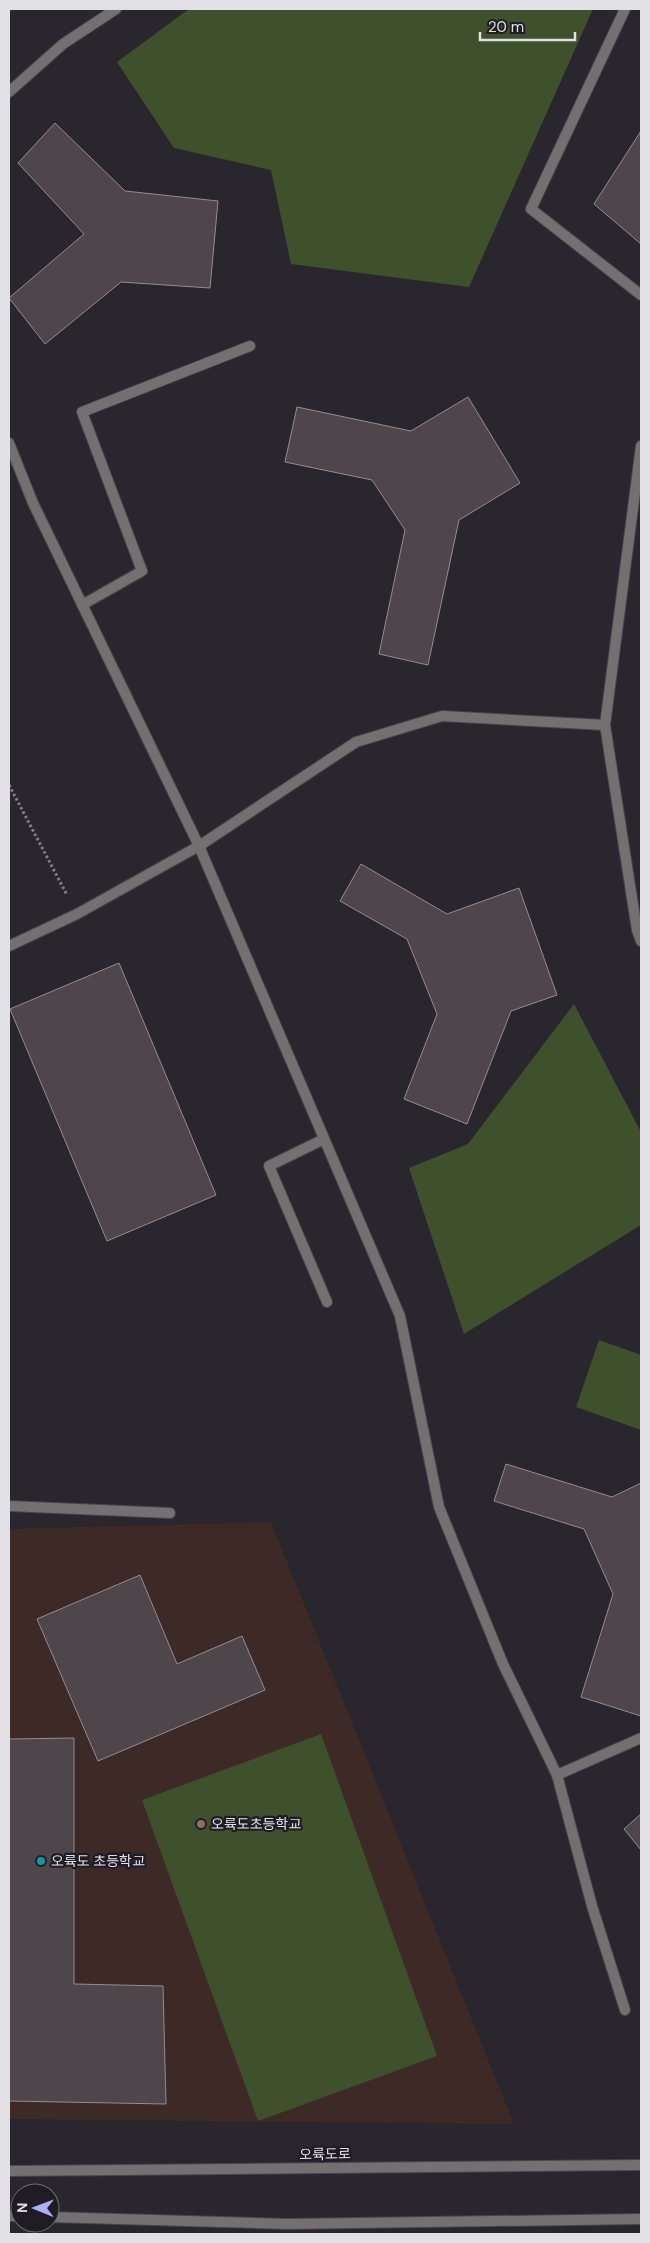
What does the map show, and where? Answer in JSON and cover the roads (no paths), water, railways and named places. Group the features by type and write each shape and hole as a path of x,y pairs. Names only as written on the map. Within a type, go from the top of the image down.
{"street":[{"path":"9,92 64,44 116,9"},
{"path":"625,9 531,209 641,295"},
{"path":"82,605 142,571 82,412 250,346"},
{"path":"9,443 33,504 199,846 400,1316 439,1507 503,1664 557,1775 592,1906 625,2010"},
{"path":"641,446 605,725 637,930 641,940"},
{"path":"9,946 77,914 199,846 356,742 442,716 605,725"},
{"path":"324,1139 269,1166 327,1302"},
{"path":"9,1506 170,1513"},
{"path":"557,1775 641,1738"},
{"name":"오륙도로","path":"9,2171 641,2165"},
{"path":"60,2217 287,2224 641,2219"}],"place":[{"name":"오륙도초등학교","path":"201,1824"},
{"name":"오륙도 초등학교","path":"41,1861"}]}
